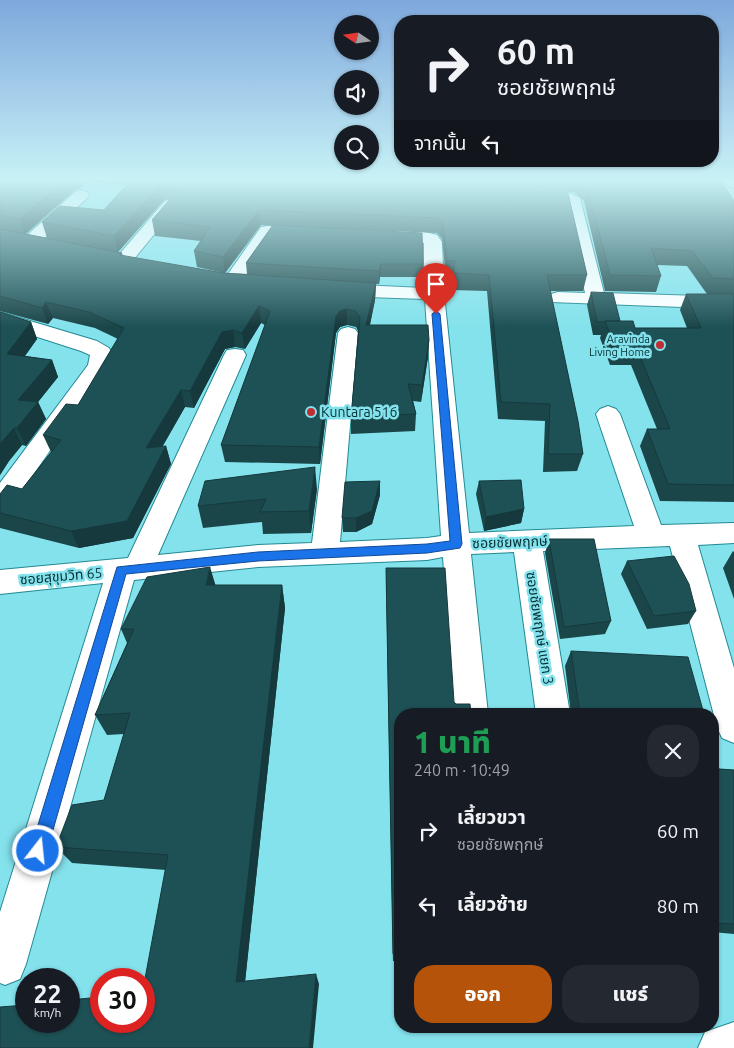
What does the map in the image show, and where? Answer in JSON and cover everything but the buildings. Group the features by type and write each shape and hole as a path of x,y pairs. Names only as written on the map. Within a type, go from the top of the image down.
{"street":[{"path":"38,229 23,241 49,246"},
{"path":"123,261 150,229"},
{"path":"580,229 596,299"},
{"path":"252,283 224,280 267,231 326,232"},
{"path":"365,234 431,239 434,294 470,708"},
{"path":"320,289 434,294"},
{"path":"558,298 732,307"},
{"path":"0,318 89,346 101,353 99,365 0,502"},
{"path":"325,554 348,333"},
{"path":"5,964 129,569 235,355"},
{"path":"608,414 666,536 734,727"},
{"name":"ซอยชัยพฤกษ์","path":"129,569 258,556 427,549 456,544 734,533"},
{"name":"ซอยชัยพฤกษ์ แยก 3","path":"527,542 552,708"},
{"name":"ซอยสุขุมวิท 65","path":"0,582 129,569"},
{"path":"720,1048 734,1045"}],"place":[{"name":"Aravinda Living Home","path":"660,345"},
{"name":"Kuntara 516","path":"311,412"}],"route":[{"path":"38,851 122,570 258,556 427,549 456,544 436,314"}]}
